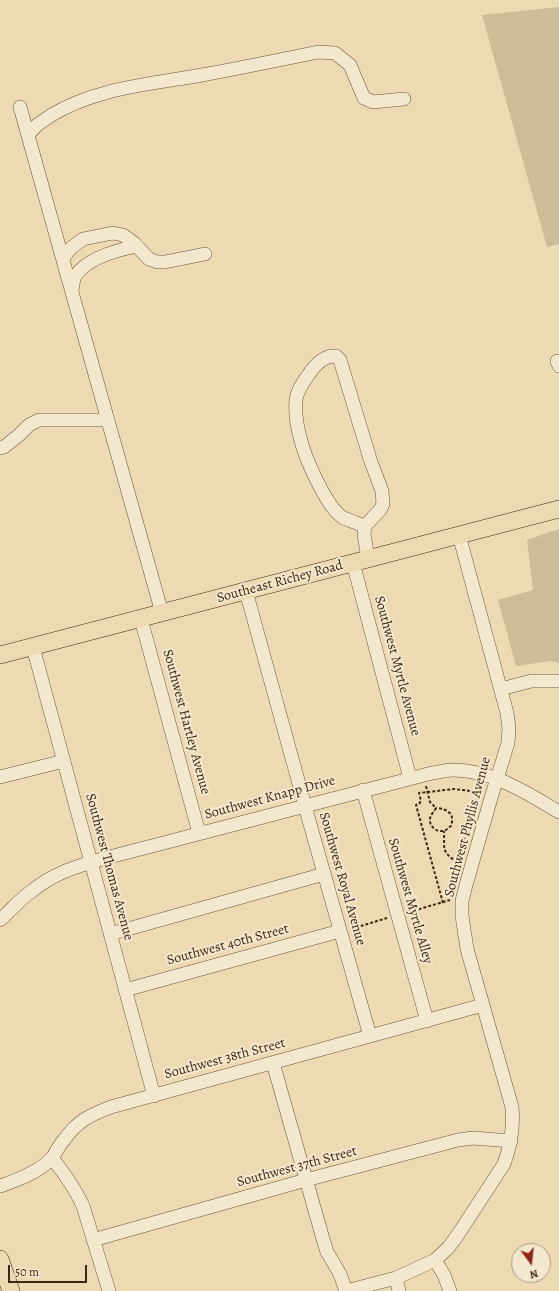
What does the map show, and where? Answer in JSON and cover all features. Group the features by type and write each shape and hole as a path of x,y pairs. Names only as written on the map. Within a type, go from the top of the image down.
{"main road":[{"name":"Southeast Richey Road","path":"0,655 559,509"},
{"path":"0,1259 11,1291"}],"street":[{"path":"28,136 33,127 58,111 89,98 156,82 318,52 335,53 350,65 364,98 373,102 404,99"},
{"path":"20,107 162,613"},
{"path":"63,258 71,248 83,239 113,232 123,235 134,243 149,259 157,262 165,262 205,254"},
{"path":"72,290 75,276 87,265 101,257 123,249 137,246"},
{"path":"331,355 336,356 340,360 371,462 382,491 383,504 380,510 365,526 343,517 332,508 315,477 300,437 296,399 300,386 322,360 331,355"},
{"path":"0,448 4,447 19,435 28,425 39,420 108,420"},
{"name":"Southwest Myrtle Avenue","path":"365,526 360,561 410,778"},
{"name":"Southwest Phyllis Avenue","path":"346,1291 396,1278 435,1260 448,1248 457,1236 504,1164 511,1142 513,1127 512,1107 465,937 462,916 462,901 486,812 508,743 509,728 501,689 459,535"},
{"name":"Southwest Royal Avenue","path":"246,591 370,1036"},
{"name":"Southwest Hartley Avenue","path":"141,619 199,833"},
{"name":"Southwest Thomas Avenue","path":"33,647 154,1096"},
{"path":"501,689 531,681 559,681"},
{"path":"0,778 64,761"},
{"name":"Southwest Knapp Drive","path":"0,920 32,890 45,881 71,868 362,790 432,773 453,770 474,772 497,779 524,791 559,812"},
{"name":"Southwest Myrtle Alley","path":"362,790 427,1021"},
{"path":"110,934 324,874"},
{"name":"Southwest 40th Street","path":"125,990 340,931"},
{"name":"Southwest 38th Street","path":"0,1186 21,1178 38,1169 52,1158 75,1125 93,1114 112,1107 483,1005"},
{"path":"273,1063 327,1252 340,1274 346,1291"},
{"name":"Southwest 37th Street","path":"94,1240 306,1180 458,1140 473,1138 511,1142"},
{"path":"52,1158 78,1193 109,1291"},
{"path":"435,1260 444,1275 450,1291"},
{"path":"396,1278 399,1291"}],"path":[{"path":"426,784 430,802 436,808 447,810 451,814 451,826 441,832 434,829 430,823 431,815 436,808"},
{"path":"443,903 416,805 421,801 419,793 454,789 479,792 457,862 451,888 450,901"},
{"path":"444,831 443,841 446,854 457,862"}],"shaded area":[{"path":"559,7 559,244 547,247 482,15"},
{"path":"559,529 559,663 551,661 516,666 498,600 533,590 527,540"}]}
